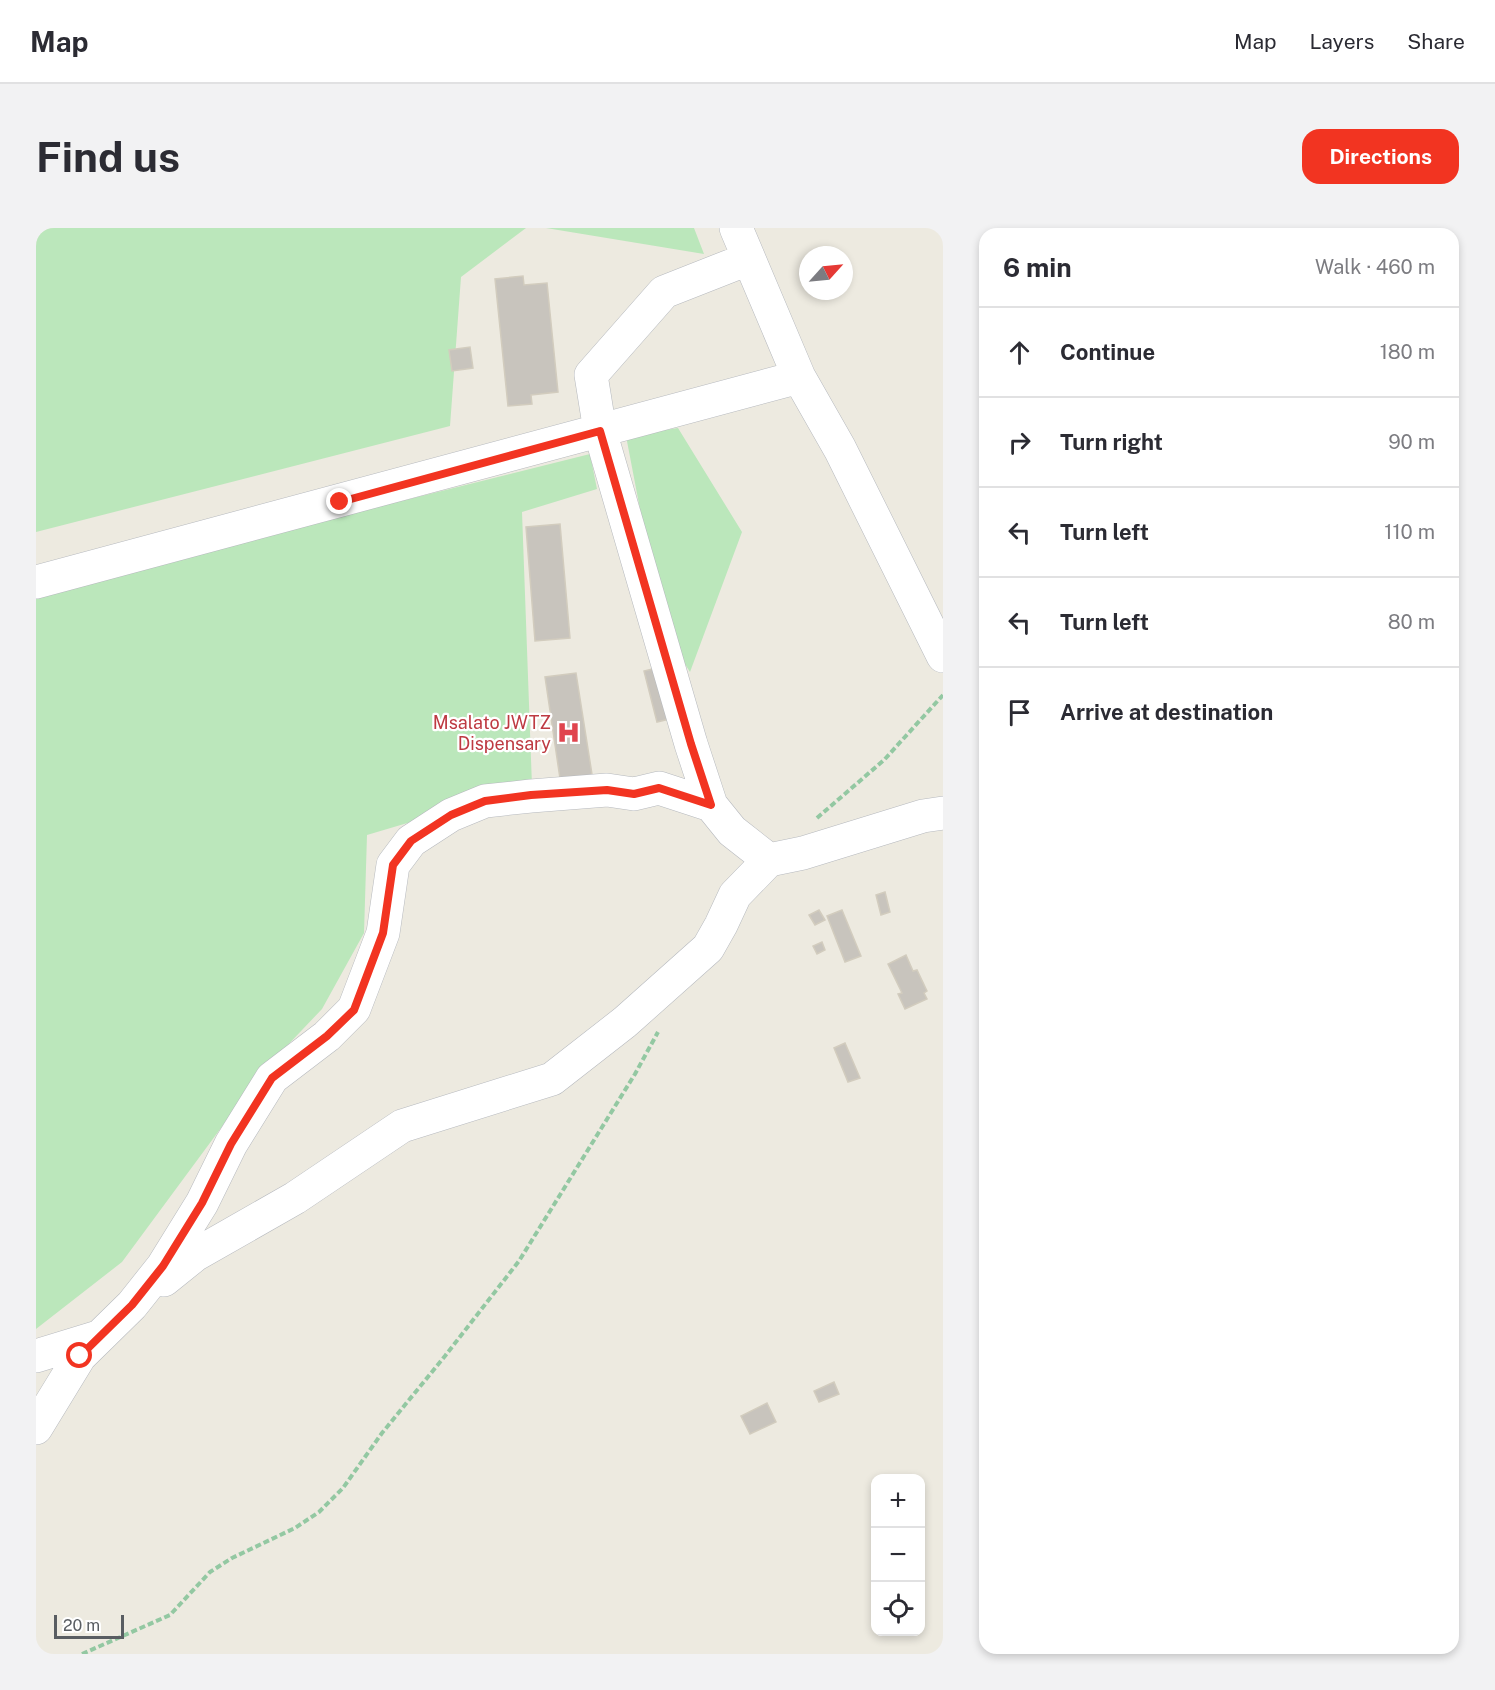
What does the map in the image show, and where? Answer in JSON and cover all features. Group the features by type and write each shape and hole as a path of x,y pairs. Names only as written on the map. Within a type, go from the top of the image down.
{"street":[{"path":"736,228 799,377 840,449 943,656"},
{"path":"748,259 664,292 591,375 600,431 691,744 711,805 732,831 769,860"},
{"path":"36,582 799,377"},
{"path":"132,1305 163,1266 202,1203 231,1144 272,1078 327,1036 354,1010 383,933 393,865 411,841 451,815 485,801 531,795 607,790 634,794 659,788 711,805"},
{"path":"36,1428 80,1356 132,1305 195,1255 295,1198 402,1126 552,1078 626,1022 708,948 735,894 769,860 803,853 912,819 943,813"},
{"path":"36,1356 99,1337"}],"path":[{"path":"813,821 884,760 943,695"},
{"path":"82,1654 170,1615 210,1572 232,1558 295,1528 319,1512 343,1488 381,1433 519,1261 635,1074 660,1028"}],"green space":[{"path":"36,228 526,228 461,277 450,426 36,532"},
{"path":"546,228 694,228 704,254"},
{"path":"678,428 742,532 690,672 663,629 626,436"},
{"path":"590,454 597,489 522,512 532,786 367,835 364,933 322,1009 263,1071 122,1262 36,1329 36,592"}],"building":[{"path":"523,276 524,285 547,283 558,392 531,395 532,404 508,406 495,279"},
{"path":"470,347 473,368 452,371 449,350"},
{"path":"560,524 570,638 535,641 526,527"},
{"path":"665,666 678,717 657,722 644,671"},
{"name":"Msalato JWTZ Dispensary","path":"576,673 594,787 562,792 545,677"},
{"path":"885,892 890,912 881,915 876,895"},
{"path":"819,910 825,920 815,925 809,915"},
{"path":"842,910 861,956 845,962 827,916"},
{"path":"822,942 825,950 817,954 813,946"},
{"path":"906,955 913,971 917,970 927,991 924,993 927,999 905,1009 898,994 902,993 888,964"},
{"path":"845,1043 860,1078 848,1082 834,1048"},
{"path":"834,1382 839,1394 819,1402 814,1391"},
{"path":"767,1403 776,1422 750,1434 741,1416"}],"place":[{"name":"Msalato JWTZ Dispensary","path":"569,732"}],"route":[{"path":"80,1356 132,1305 163,1266 202,1203 231,1144 272,1078 327,1036 354,1010 383,933 393,865 411,841 451,815 485,801 531,795 607,790 634,794 659,788 711,805 691,744 600,431 340,502"}]}
